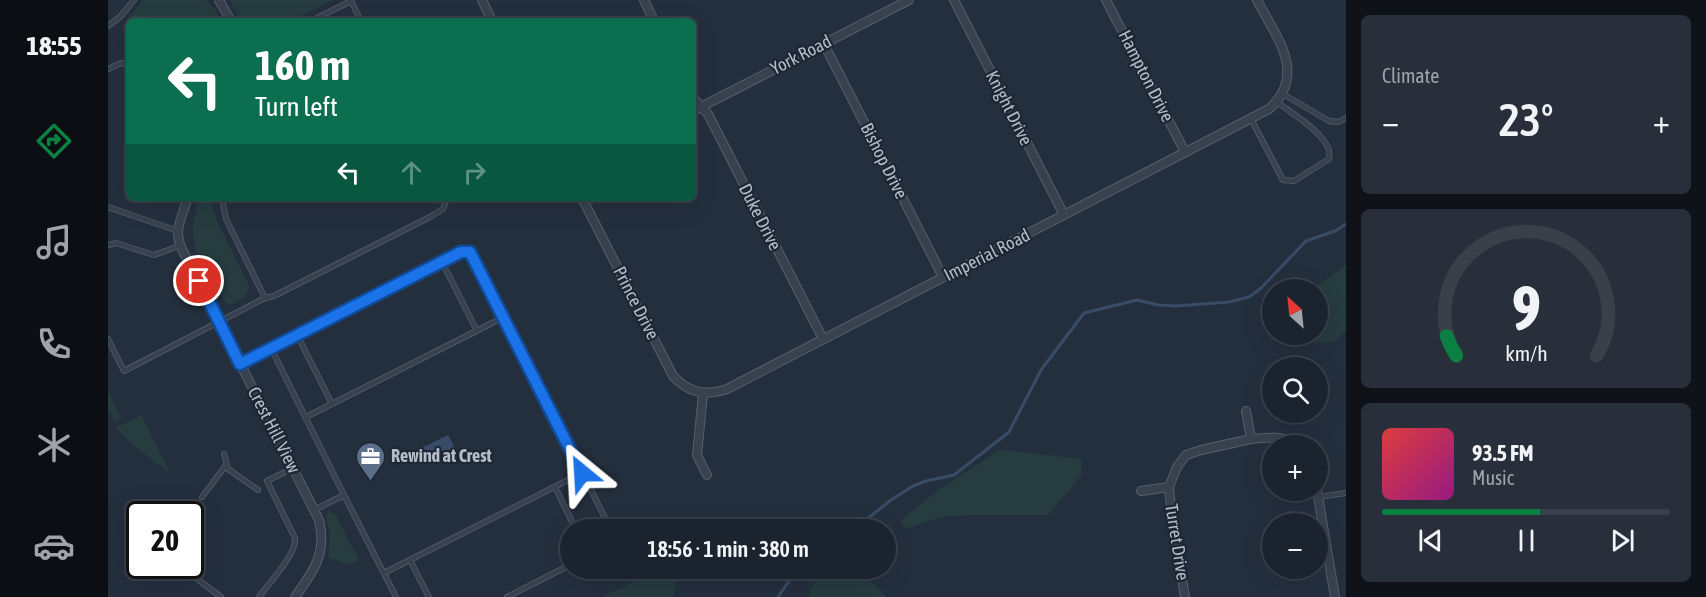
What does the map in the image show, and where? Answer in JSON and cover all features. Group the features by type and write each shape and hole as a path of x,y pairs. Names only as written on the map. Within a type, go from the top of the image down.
{"street":[{"path":"219,0 229,18"},
{"path":"482,0 491,18"},
{"path":"644,0 653,18"},
{"name":"York Road","path":"697,109 909,0"},
{"name":"Knight Drive","path":"954,0 1064,215"},
{"name":"Hampton Drive","path":"1106,0 1185,152"},
{"path":"1257,0 1286,57 1289,68 1283,94"},
{"name":"Bishop Drive","path":"824,44 944,277"},
{"name":"Imperial Road","path":"702,394 727,389 1251,119 1269,109 1283,94"},
{"name":"Duke Drive","path":"697,109 708,114 823,339"},
{"name":"Crest Hill View","path":"187,201 178,231 179,246 314,510 321,531 320,556 313,573 295,597"},
{"name":"Prince Drive","path":"584,201 673,376 690,390 702,394"},
{"path":"702,394 697,455 707,475"},
{"path":"1246,411 1251,439"},
{"name":"Turret Drive","path":"1185,597 1169,487 1176,467 1186,455 1262,438"},
{"name":"Turret Drive","path":"1141,491 1169,487"},
{"path":"1318,501 1335,597"}],"lane":[{"path":"108,26 121,16 134,0"},
{"path":"317,18 351,1 360,18"},
{"path":"108,69 121,63 126,64"},
{"path":"1283,94 1329,121 1339,122 1346,118"},
{"path":"1251,119 1283,180 1294,181 1316,169 1329,159 1330,154 1326,142 1277,102"},
{"path":"223,201 226,219 265,298"},
{"path":"108,339 124,371 265,298 274,296 430,217 445,207 446,201"},
{"path":"108,207 178,231"},
{"path":"108,245 116,243 154,255 179,246"},
{"path":"240,364 464,251 472,253 605,519"},
{"path":"442,262 477,331"},
{"path":"306,417 504,318"},
{"path":"297,335 332,404"},
{"path":"271,348 396,597"},
{"path":"224,454 226,465 258,490"},
{"path":"202,497 226,465"},
{"path":"258,597 291,554 295,545 295,538 267,481 293,468"},
{"path":"384,573 582,473"},
{"path":"555,487 571,519"},
{"path":"1328,494 1346,494"},
{"path":"314,510 344,495"},
{"path":"410,560 429,597"},
{"path":"507,597 560,571"},
{"path":"197,579 221,597"}],"green space":[{"path":"143,0 206,0 220,18 129,18"},
{"path":"230,0 332,0 297,18 239,18"},
{"path":"198,201 212,201 216,219 247,281 249,288 245,297 233,304 226,304 221,295 217,293 195,248 193,227"},
{"path":"1346,265 1346,331 1332,343 1328,343 1328,279 1326,279"},
{"path":"108,390 121,418 115,421 110,411 108,412"},
{"path":"141,415 168,472 128,441 116,428"},
{"path":"1003,450 1082,459 1081,476 1048,515 943,517 904,529 900,521 937,491"},
{"path":"329,510 332,514 335,513 359,560 349,565 328,557 330,534 326,517"},
{"path":"641,579 675,579 674,597 601,597"},
{"path":"816,579 868,579 886,597 809,597"}],"water":[{"path":"448,435 455,448 427,462 420,449"}],"waterway":[{"path":"867,519 913,486 954,475 1009,432 1041,370 1084,313 1137,300 1176,306 1229,302 1249,297 1261,288 1306,241 1335,231 1346,224"},
{"path":"778,597 790,579"}],"place":[{"name":"Rewind at Crest","path":"370,482"}],"route":[{"path":"199,281 240,364 461,252 472,253 582,473"}]}
